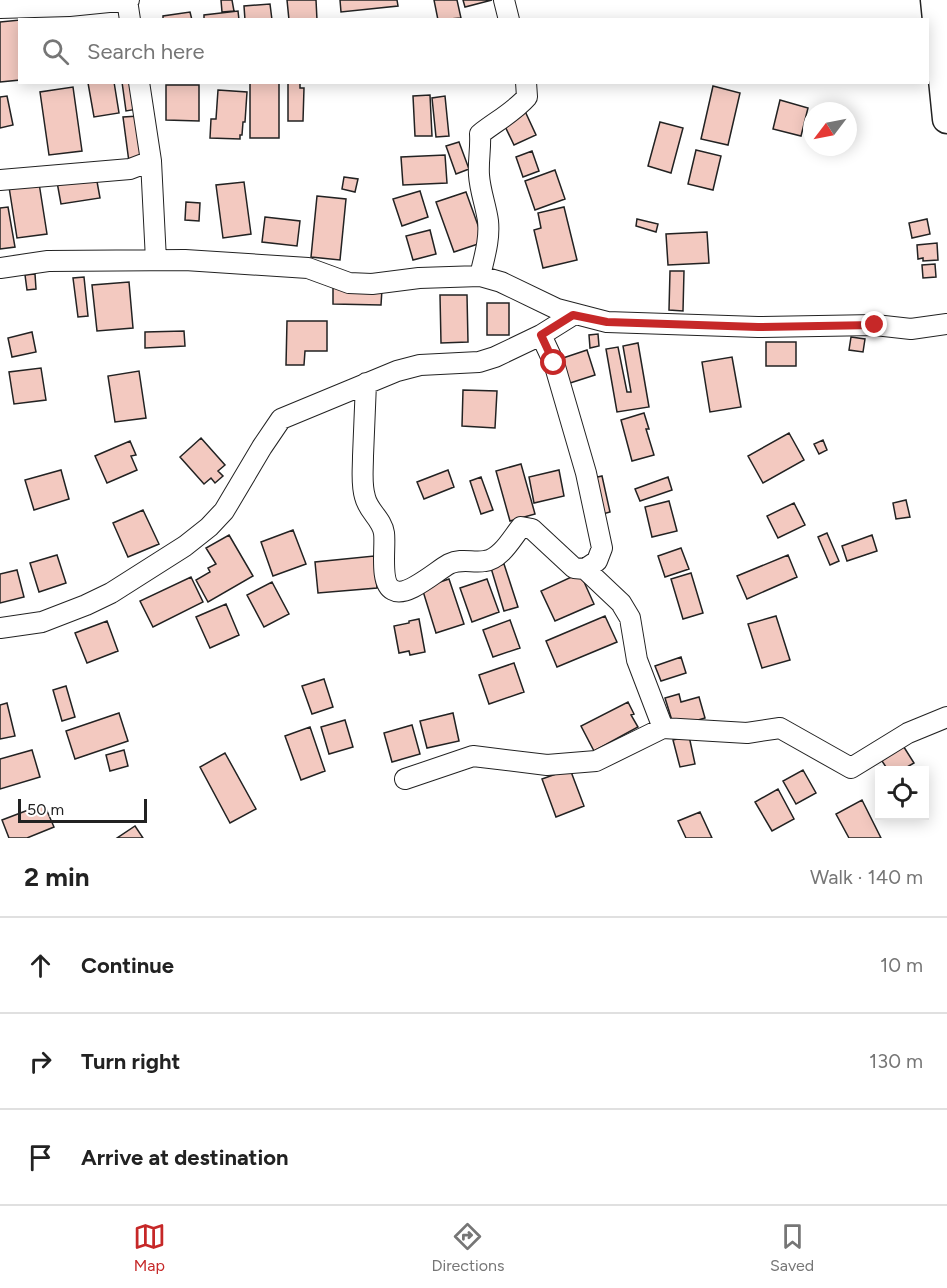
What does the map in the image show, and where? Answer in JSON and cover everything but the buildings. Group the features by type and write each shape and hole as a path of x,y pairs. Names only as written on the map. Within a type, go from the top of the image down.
{"highway":[{"path":"935,0 943,39 947,119"}],"street":[{"path":"0,8 69,6 128,0 130,18"},
{"path":"504,0 508,18"},
{"path":"139,84 150,161 156,260"},
{"path":"480,276 488,242 488,220 479,175 480,134 520,105 527,97 525,84"},
{"path":"0,180 130,169 150,161"},
{"path":"0,268 48,261 185,260 308,268 349,283 372,284 419,278 480,276 501,282 573,315 607,322 758,327 875,325 911,328 947,324"},
{"path":"0,628 42,622 86,605 185,546 209,527 224,511 261,447 282,419 397,371 420,365 479,362 495,357 541,335 573,315"},
{"path":"541,335 554,363 583,462 602,549 597,561 585,569"},
{"path":"366,383 362,484 366,502 384,531 384,567 387,584 391,590 405,591 415,587 456,561 485,561 496,557 521,527 532,529 574,568 585,569 621,603 630,618 637,660 663,728"},
{"path":"405,779 473,756 547,765 596,761 663,728 747,733 780,728 851,768 908,734 947,717"}],"route":[{"path":"554,363 541,335 573,315 607,322 758,327 875,325"}]}
